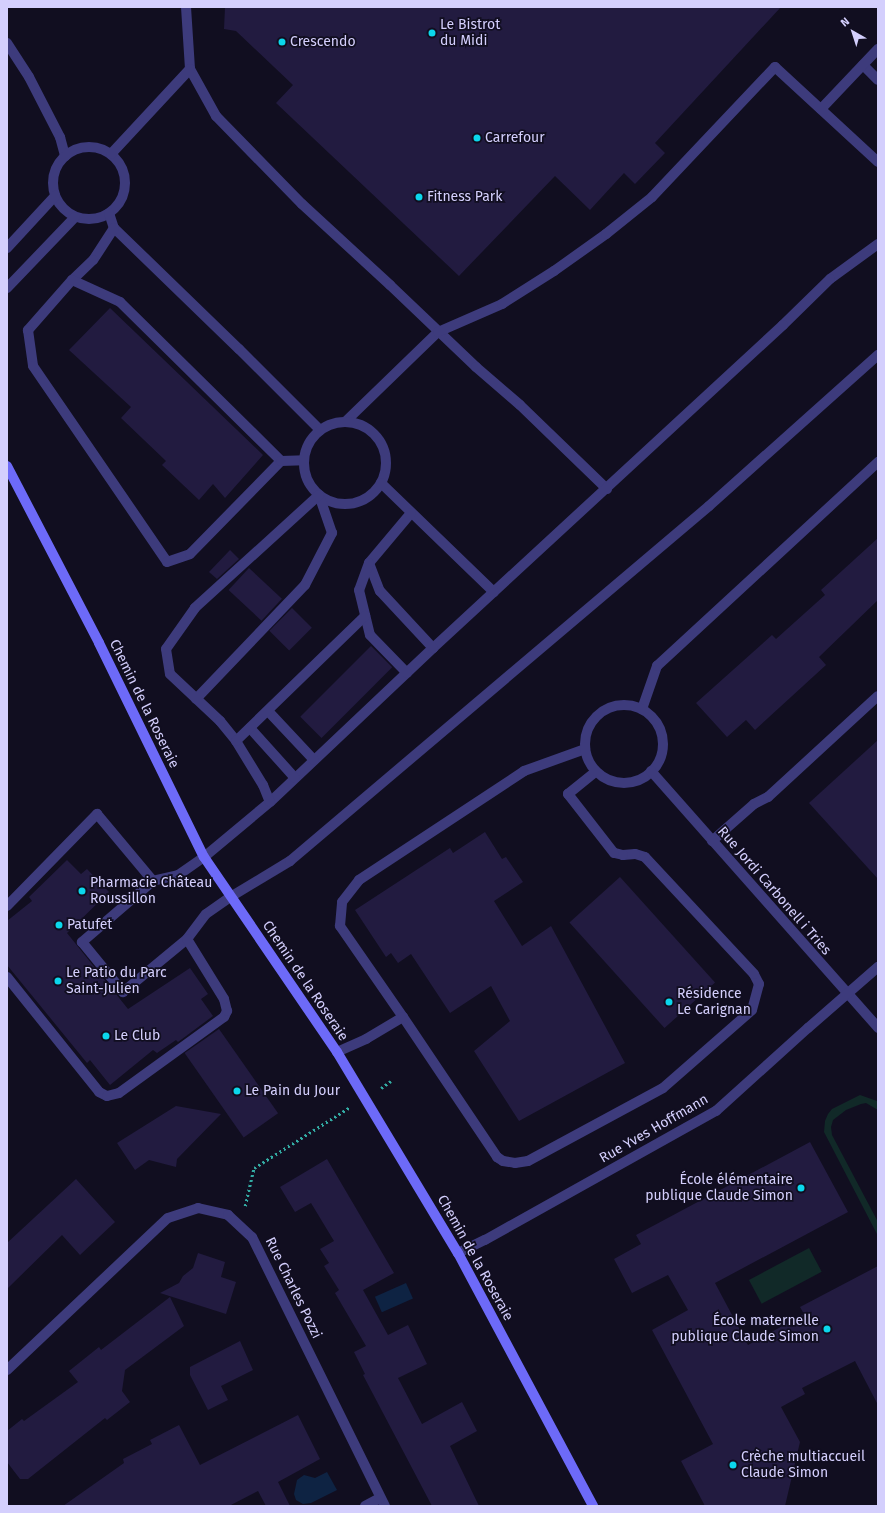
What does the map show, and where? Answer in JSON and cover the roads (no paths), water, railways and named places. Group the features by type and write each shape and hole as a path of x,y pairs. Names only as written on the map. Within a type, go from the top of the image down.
{"street":[{"path":"186,7 190,69 216,116 302,204 390,285 438,332 520,405 607,489"},
{"path":"7,43 29,77 60,137 65,156"},
{"path":"821,109 878,49"},
{"path":"863,65 878,80"},
{"path":"345,422 438,332 502,304 554,271 606,234 652,197 775,67 878,162"},
{"path":"111,154 190,69"},
{"path":"87,146 99,148 111,154 124,172 125,184 123,195 118,205 109,213 98,218 86,219 75,217 63,208 55,196 52,186 53,175 58,165 65,156 75,149 87,146"},
{"path":"7,248 55,196"},
{"path":"109,213 114,228 320,430"},
{"path":"7,288 75,217"},
{"path":"114,228 92,260 72,280 28,330 33,366 167,562 190,554 281,461 304,460"},
{"path":"877,245 830,278 783,325 433,648 270,802 204,856 178,875 153,881 82,942 123,992 187,939 206,914 296,856 709,506 878,355"},
{"path":"72,280 120,302 281,461"},
{"path":"345,422 358,424 369,430 378,440 384,451 386,464 381,484 373,493 363,500 352,504 340,504 329,501 319,495 310,485 305,472 304,460 307,448 320,430 332,424 345,422"},
{"path":"642,710 657,666 878,462"},
{"name":"Chemin de la Roseraie","path":"7,466 99,643 204,856 232,896 260,941 337,1052 458,1253 593,1506"},
{"path":"381,484 494,592"},
{"path":"196,699 305,585 332,533 319,495"},
{"path":"270,802 263,785 236,742 220,721 170,674 166,649 195,608 319,495"},
{"path":"407,673 370,635 359,590 369,563 411,513"},
{"path":"369,563 380,591 433,648"},
{"path":"236,742 365,616"},
{"path":"712,841 754,804 768,797 878,696"},
{"path":"618,705 630,706 642,710 652,717 659,727 662,738 662,750 658,762 651,772 641,779 629,782 617,782 606,778 596,771 589,761 585,749 585,737 589,726 602,712 618,705"},
{"path":"268,711 314,760"},
{"path":"250,728 295,778"},
{"path":"585,749 524,771 360,880 342,902 340,926 497,1157 503,1161 515,1163 528,1161 662,1088 752,1010 759,984 754,974 646,857 635,854 623,855 614,853 568,794 596,771"},
{"name":"Rue Jordi Carbonell i Tries","path":"651,772 878,1028"},
{"path":"7,906 97,814 153,881"},
{"path":"7,977 99,1092 107,1096 119,1093 224,1017 227,1011 224,999 187,939"},
{"name":"Rue Yves Hoffmann","path":"458,1253 485,1240 716,1111 878,967"},
{"path":"337,1052 366,1039 403,1017"},
{"name":"Rue Charles Pozzi","path":"7,1370 168,1218 198,1208 228,1215 252,1237 382,1502"},
{"path":"365,1506 382,1502"}],"water":[{"path":"406,1283 413,1299 382,1312 375,1297"},
{"path":"327,1472 337,1490 311,1503 303,1504 296,1500 294,1494 297,1480 304,1475 315,1478"}],"place":[{"name":"Le Bistrot du Midi","path":"432,33"},
{"name":"Crescendo","path":"282,42"},
{"name":"Carrefour","path":"477,138"},
{"name":"Fitness Park","path":"419,197"},
{"name":"Pharmacie Château Roussillon","path":"82,891"},
{"name":"Patufet","path":"59,925"},
{"name":"Le Patio du Parc Saint-Julien","path":"58,981"},
{"name":"Résidence Le Carignan","path":"669,1002"},
{"name":"Le Club","path":"106,1036"},
{"name":"Le Pain du Jour","path":"237,1091"},
{"name":"École élémentaire publique Claude Simon","path":"801,1188"},
{"name":"École maternelle publique Claude Simon","path":"827,1329"},
{"name":"Crèche multiaccueil Claude Simon","path":"733,1465"}]}
